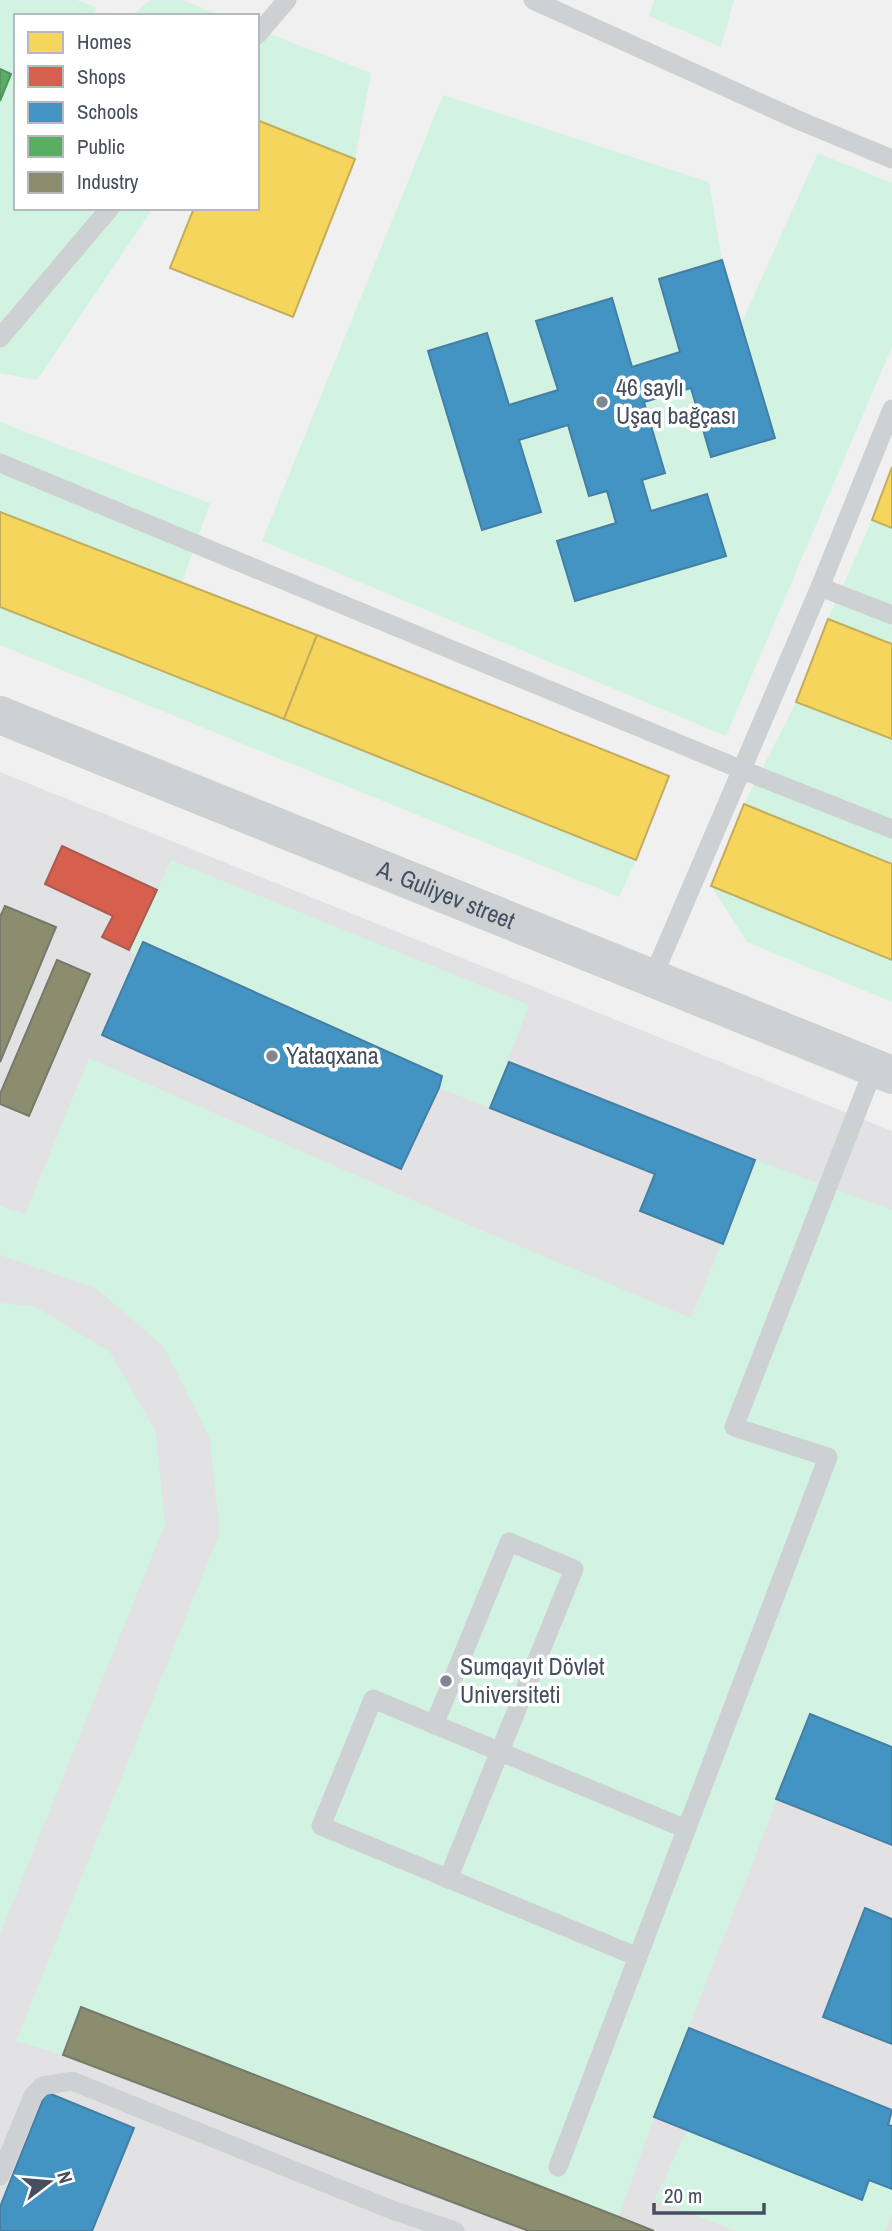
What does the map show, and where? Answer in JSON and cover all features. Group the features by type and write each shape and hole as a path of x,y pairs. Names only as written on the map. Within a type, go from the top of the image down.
{"street":[{"name":"A. Guliyev street","path":"0,715 883,1072"}],"lane":[{"path":"259,34 287,0"},
{"path":"533,0 892,159"},
{"path":"0,338 108,210"},
{"path":"652,979 820,587 892,409"},
{"path":"0,463 740,769 892,829"},
{"path":"820,587 892,615"},
{"path":"558,2167 828,1457 734,1427 883,1072"},
{"path":"435,1725 509,1542 574,1569 448,1879"},
{"path":"638,1957 321,1826 373,1699 686,1829"},
{"path":"0,2176 33,2096 42,2086 72,2081 392,2210 455,2231"}],"shaded area":[{"name":"Sumqayıt Dövlət Universiteti","path":"0,772 892,1131 892,2231 0,2231"}],"green space":[{"path":"0,0 77,0 97,8 94,14 14,14 14,210 152,210 37,380 0,373 0,101 11,74 0,69"},
{"path":"150,0 182,0 218,14 133,14"},
{"path":"654,0 734,0 721,47 649,16"},
{"path":"259,30 371,73 355,159 259,121"},
{"path":"443,95 709,182 722,260 680,352 632,367 612,298 537,321 558,390 509,405 487,334 429,351 482,530 541,512 519,440 568,425 589,496 607,491 616,523 557,541 575,601 725,556 707,495 651,511 642,480 664,473 644,402 691,388 712,457 775,438 741,324 818,153 892,183 892,347 726,736 262,541"},
{"path":"0,422 210,503 182,583 0,512"},
{"path":"872,520 892,528 892,644 828,619"},
{"path":"0,607 636,860 619,897 0,645"},
{"path":"796,702 892,739 892,864 744,804"},
{"path":"171,860 529,1005 490,1108 439,1088 442,1076 143,942 137,956 129,950"},
{"path":"711,886 892,960 892,1002 747,942"},
{"path":"89,1058 481,1230 691,1318 755,1160 892,1210 892,1747 810,1715 654,2117 619,2217 81,2008 63,2055 16,2041 220,1532 209,1436 163,1346 96,1288 0,1255 0,1206 25,1214"},
{"path":"0,1303 34,1306 110,1352 156,1432 165,1524 0,1934"},
{"path":"687,2130 862,2199 869,2180 892,2189 892,2212 885,2231 737,2231 655,2200"}],"building: Homes":[{"path":"259,121 355,159 293,317 170,268 193,210 259,210"},
{"path":"892,467 892,528 872,520"},
{"path":"0,512 317,635 284,719 0,607"},
{"path":"828,619 892,644 892,739 796,702"},
{"path":"317,635 669,776 636,860 284,719"},
{"path":"744,804 892,864 892,960 711,886"}],"building: Shops":[{"path":"62,846 157,890 129,950 102,937 113,916 45,884"}],"building: Schools":[{"name":"46 saylı Uşaq bağçası","path":"722,260 775,438 711,457 691,388 644,402 665,473 642,480 651,511 707,494 726,556 575,601 557,541 616,523 607,491 589,496 568,425 519,440 541,512 482,530 428,351 487,333 509,405 558,390 536,321 612,298 632,367 680,352 659,279"},
{"name":"Yataqxana","path":"143,942 442,1076 401,1169 102,1035"},
{"path":"509,1062 755,1160 723,1244 640,1211 655,1174 490,1108"},
{"path":"810,1714 892,1747 892,1845 776,1799"},
{"path":"865,1908 892,1919 892,2044 823,2017"},
{"path":"689,2028 892,2110 888,2125 892,2126 892,2189 869,2180 862,2200 654,2117"},
{"path":"46,2092 134,2128 92,2231 0,2231 0,2207"}],"building: Public":[{"path":"0,69 11,74 0,101"}],"building: Industry":[{"path":"5,906 56,927 0,1062 0,917"},
{"path":"57,960 90,974 29,1116 0,1104 0,1094"},
{"path":"81,2007 654,2231 529,2231 63,2055"}],"place":[{"name":"46 saylı Uşaq bağçası","path":"602,402"},
{"name":"Yataqxana","path":"272,1056"},
{"name":"Sumqayıt Dövlət Universiteti","path":"446,1681"}]}
